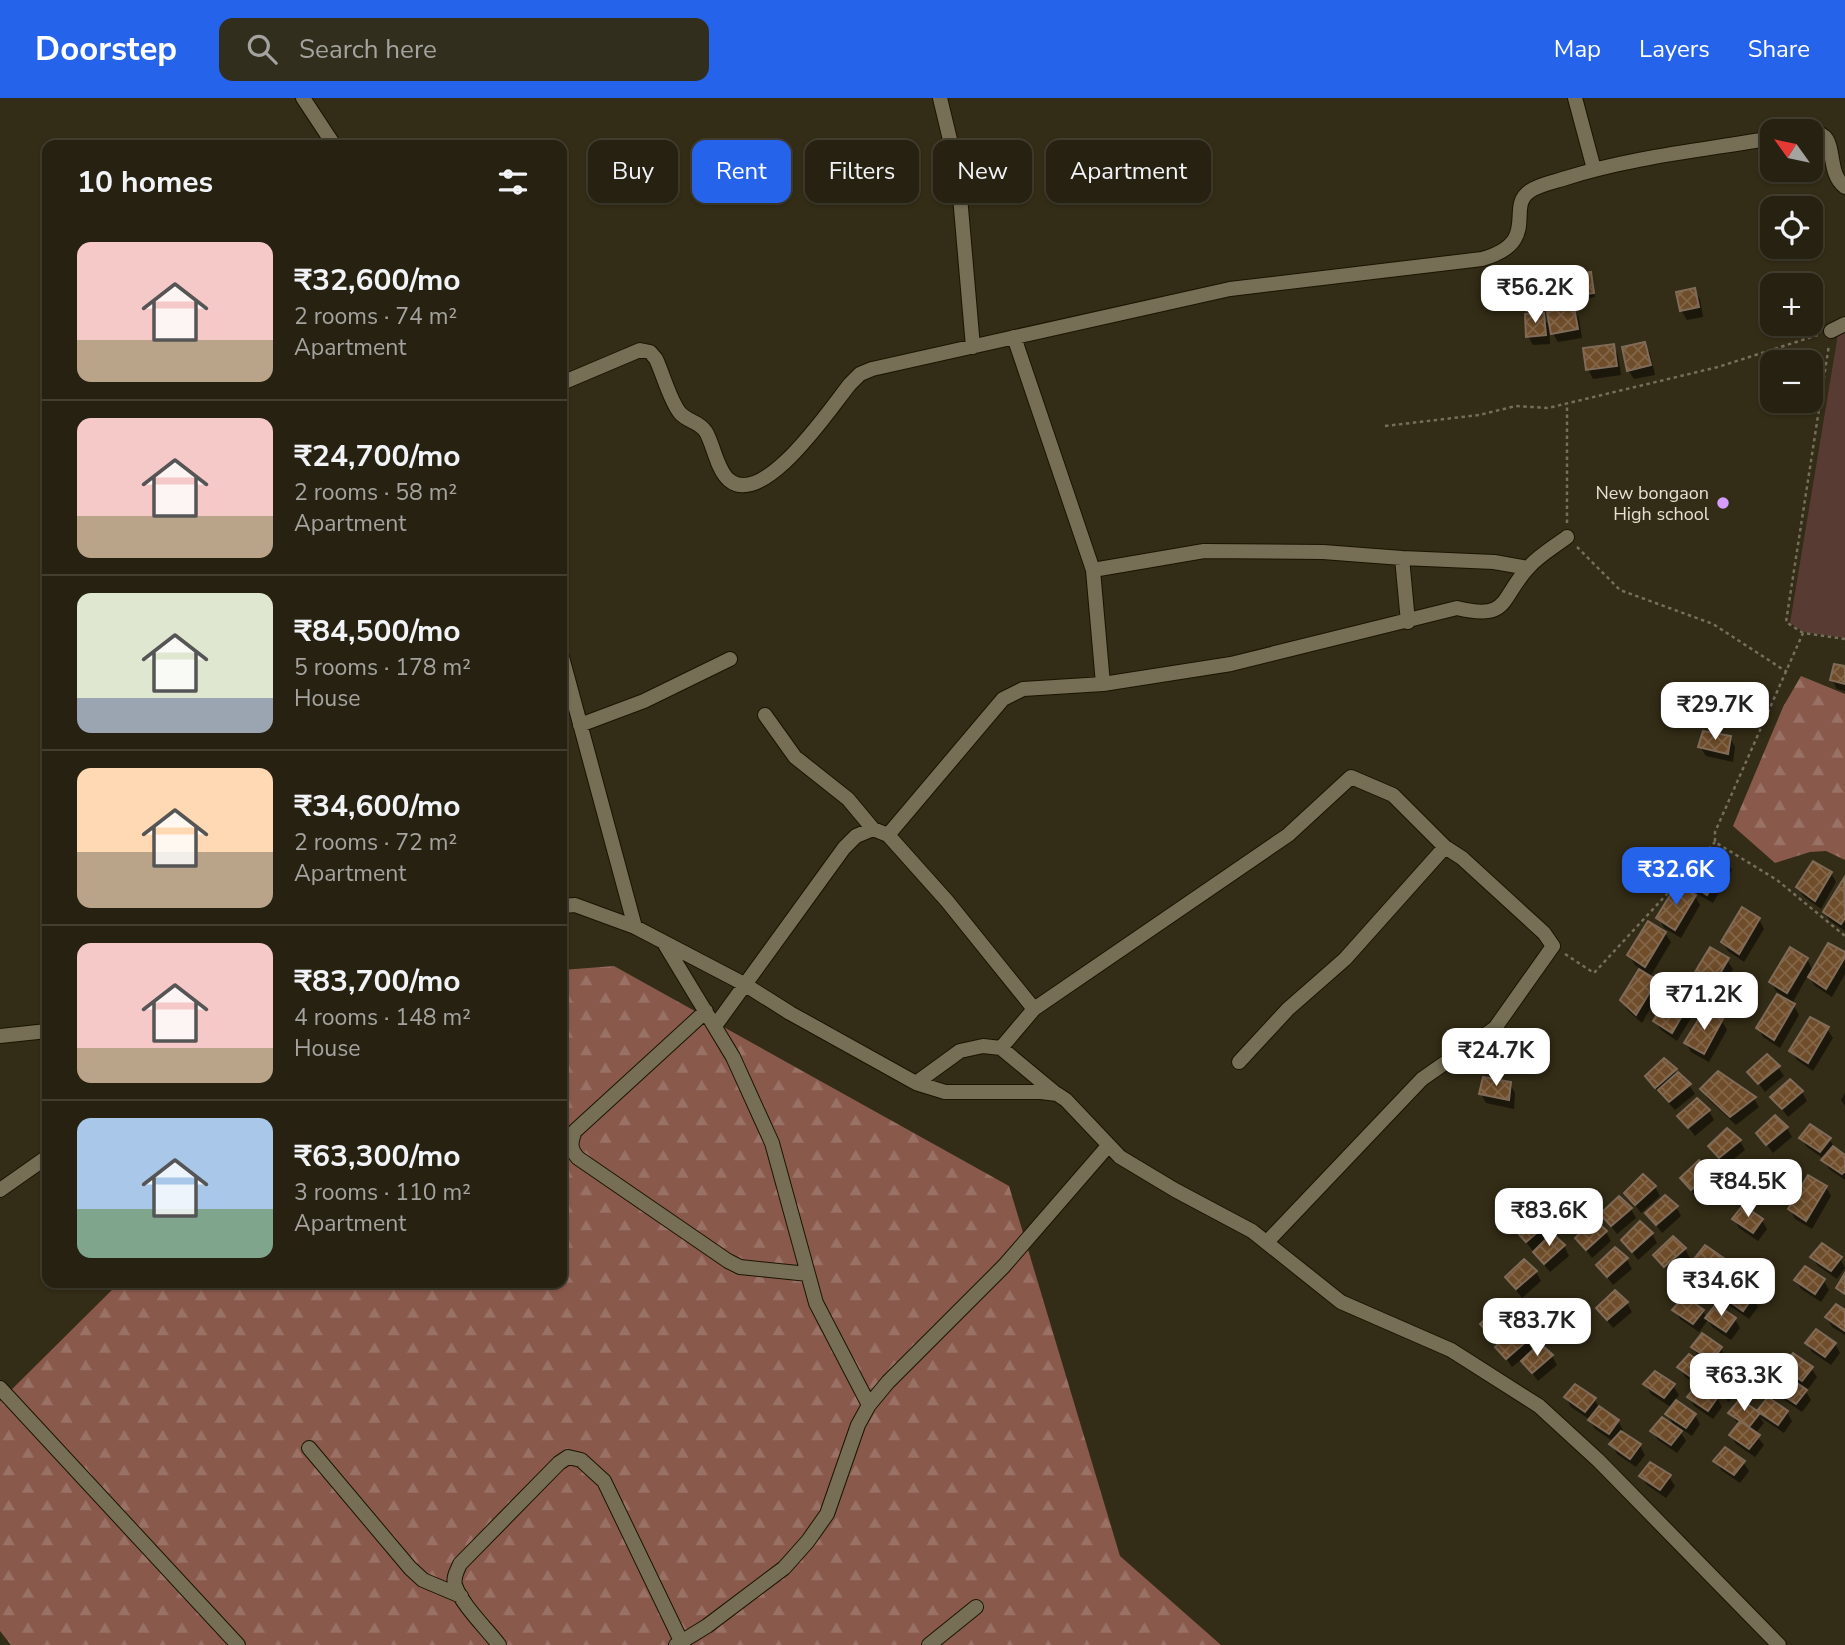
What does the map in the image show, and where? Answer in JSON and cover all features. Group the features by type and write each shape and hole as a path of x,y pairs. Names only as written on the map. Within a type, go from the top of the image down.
{"street":[{"path":"303,98 331,140"},
{"path":"940,98 958,173 973,347"},
{"path":"1575,98 1594,169"},
{"path":"1824,135 1831,148 1832,168 1841,185 1845,187"},
{"path":"567,381 640,350 650,352 656,359 679,412 701,425 708,436 726,478 736,485 747,486 758,483 783,466 860,374 872,369 1230,289 1499,254 1510,247 1517,236 1523,199 1527,192 1594,169 1760,140"},
{"path":"1831,331 1845,324"},
{"path":"1014,337 1093,570 1103,684"},
{"path":"888,835 1003,699 1011,694 1023,689 1103,684 1231,664 1457,608 1478,613 1491,611 1501,606 1510,596 1528,568 1567,537"},
{"path":"1093,570 1204,551 1323,552 1494,562 1528,568"},
{"path":"1402,558 1408,622"},
{"path":"580,725 644,701 730,659"},
{"path":"567,676 635,927"},
{"path":"765,715 795,757 848,799 873,830 888,835 947,901 1034,1009"},
{"path":"1001,1048 1034,1009 1287,835 1351,777 1393,795 1445,847 1462,858 1544,933 1553,946 1495,1028 1422,1079 1267,1242"},
{"path":"715,1026 844,848 856,836 873,830"},
{"path":"1239,1062 1288,1009 1345,959 1445,847"},
{"path":"567,906 575,905 635,927 744,984 790,1013 916,1083 945,1092 1057,1094"},
{"path":"664,942 733,1057 772,1143 816,1303 869,1405"},
{"path":"706,1011 575,1131 570,1141 571,1150 578,1158 728,1261 748,1268 808,1274"},
{"path":"0,1036 42,1032"},
{"path":"916,1083 960,1051 973,1047 1001,1048 1066,1100 1120,1157 1267,1242 1341,1302 1451,1350 1539,1406 1599,1461 1779,1645"},
{"path":"499,1645 461,1596 455,1584 455,1574 460,1564 568,1457 581,1460 604,1481 680,1644 784,1568 827,1514 858,1425 869,1405 888,1382 1004,1266 1108,1146"},
{"path":"0,1190 42,1161"},
{"path":"0,1388 237,1645"},
{"path":"309,1448 410,1568 423,1580 461,1596"},
{"path":"929,1645 976,1607"}],"path":[{"path":"1385,426 1479,415 1516,406 1548,408 1718,367 1831,331 1786,622 1804,633 1845,639"},
{"path":"1567,403 1567,537 1620,590 1713,624 1787,672"},
{"path":"1553,946 1594,973 1715,842 1715,832 1804,633"},
{"path":"1715,842 1777,880 1845,936"}],"green space":[{"path":"1801,676 1845,694 1845,860 1826,851 1810,852 1775,863 1733,826 1783,707"},
{"path":"614,966 1009,1186 1120,1556 1221,1645 11,1645 0,1631 0,1401 114,1288 567,1288 567,970"}],"shaded area":[{"path":"1845,332 1845,638 1804,632 1790,623 1838,334"}],"building":[{"path":"1591,272 1594,293 1580,295 1577,274"},
{"path":"1695,288 1699,307 1680,311 1676,292"},
{"path":"1539,293 1541,309 1527,311 1525,295"},
{"path":"1574,307 1578,329 1551,334 1547,312"},
{"path":"1544,313 1546,335 1526,337 1525,314"},
{"path":"1645,342 1651,365 1627,371 1622,347"},
{"path":"1614,344 1617,366 1586,370 1583,348"},
{"path":"1834,664 1845,666 1845,684 1830,680"},
{"path":"1703,731 1731,736 1728,754 1698,747"},
{"path":"1710,849 1728,860 1707,895 1689,883"},
{"path":"1813,861 1832,872 1815,901 1796,887"},
{"path":"1844,878 1845,918 1841,924 1823,912"},
{"path":"1677,884 1696,895 1675,930 1656,918"},
{"path":"1742,907 1760,918 1739,954 1721,942"},
{"path":"1648,921 1666,932 1645,967 1627,955"},
{"path":"1828,943 1845,952 1845,957 1826,989 1808,977"},
{"path":"1710,947 1729,958 1708,994 1689,982"},
{"path":"1790,947 1808,958 1787,993 1769,982"},
{"path":"1639,969 1657,980 1636,1015 1620,1000"},
{"path":"1674,987 1693,997 1672,1033 1653,1021"},
{"path":"1777,994 1795,1004 1774,1040 1756,1028"},
{"path":"1705,1009 1723,1019 1704,1054 1684,1043"},
{"path":"1810,1017 1829,1027 1808,1063 1789,1051"},
{"path":"1767,1054 1780,1066 1758,1084 1747,1072"},
{"path":"1664,1058 1677,1069 1655,1088 1645,1076"},
{"path":"1718,1071 1756,1097 1730,1117 1700,1089"},
{"path":"1678,1072 1691,1084 1669,1102 1658,1090"},
{"path":"1483,1077 1511,1082 1509,1100 1479,1094"},
{"path":"1790,1079 1803,1091 1782,1109 1770,1097"},
{"path":"1697,1098 1710,1110 1688,1128 1677,1116"},
{"path":"1775,1115 1788,1127 1766,1145 1756,1133"},
{"path":"1810,1124 1831,1138 1820,1152 1799,1138"},
{"path":"1727,1128 1741,1140 1719,1158 1708,1146"},
{"path":"1833,1146 1845,1155 1845,1171 1842,1174 1821,1160"},
{"path":"1699,1160 1712,1171 1691,1190 1680,1178"},
{"path":"1643,1174 1656,1186 1635,1205 1624,1193"},
{"path":"1808,1175 1827,1186 1806,1221 1788,1209"},
{"path":"1665,1195 1678,1206 1656,1225 1645,1213"},
{"path":"1619,1196 1632,1208 1611,1226 1600,1214"},
{"path":"1743,1205 1763,1219 1753,1233 1732,1219"},
{"path":"1534,1212 1547,1224 1526,1242 1515,1230"},
{"path":"1594,1219 1607,1231 1586,1250 1575,1238"},
{"path":"1640,1221 1653,1233 1632,1252 1621,1240"},
{"path":"1552,1233 1565,1245 1544,1264 1533,1252"},
{"path":"1673,1236 1686,1248 1664,1267 1653,1255"},
{"path":"1822,1243 1842,1257 1831,1271 1810,1257"},
{"path":"1705,1245 1725,1259 1715,1273 1694,1259"},
{"path":"1615,1247 1628,1258 1607,1277 1596,1265"},
{"path":"1524,1259 1537,1271 1516,1289 1505,1277"},
{"path":"1805,1266 1825,1279 1815,1294 1794,1280"},
{"path":"1845,1273 1845,1294 1836,1288"},
{"path":"1733,1283 1754,1296 1743,1311 1722,1296"},
{"path":"1615,1290 1628,1302 1607,1320 1596,1308"},
{"path":"1684,1296 1704,1310 1693,1324 1672,1310"},
{"path":"1716,1304 1736,1318 1726,1332 1705,1318"},
{"path":"1836,1304 1845,1310 1845,1331 1825,1317"},
{"path":"1499,1306 1512,1317 1491,1336 1480,1324"},
{"path":"1515,1328 1528,1340 1506,1359 1495,1347"},
{"path":"1816,1329 1836,1343 1825,1357 1805,1343"},
{"path":"1702,1333 1722,1347 1712,1361 1691,1347"},
{"path":"1540,1343 1553,1355 1532,1373 1521,1361"},
{"path":"1793,1353 1813,1367 1802,1381 1781,1367"},
{"path":"1689,1354 1709,1368 1698,1382 1677,1367"},
{"path":"1714,1366 1734,1379 1724,1394 1703,1379"},
{"path":"1757,1367 1777,1381 1766,1395 1745,1380"},
{"path":"1655,1371 1675,1384 1664,1398 1643,1384"},
{"path":"1787,1376 1807,1390 1796,1404 1775,1390"},
{"path":"1698,1383 1718,1397 1708,1411 1687,1397"},
{"path":"1575,1384 1596,1398 1585,1412 1564,1397"},
{"path":"1768,1397 1788,1411 1778,1425 1757,1411"},
{"path":"1740,1399 1760,1413 1749,1427 1728,1413"},
{"path":"1676,1400 1696,1414 1686,1428 1665,1414"},
{"path":"1599,1406 1619,1420 1609,1434 1588,1420"},
{"path":"1662,1417 1682,1431 1671,1445 1650,1431"},
{"path":"1740,1421 1760,1435 1749,1449 1729,1435"},
{"path":"1621,1431 1641,1444 1630,1459 1609,1444"},
{"path":"1725,1447 1745,1461 1734,1475 1713,1461"},
{"path":"1650,1462 1671,1475 1660,1490 1639,1476"}],"place":[{"name":"New bongaon High school","path":"1723,503"}]}
